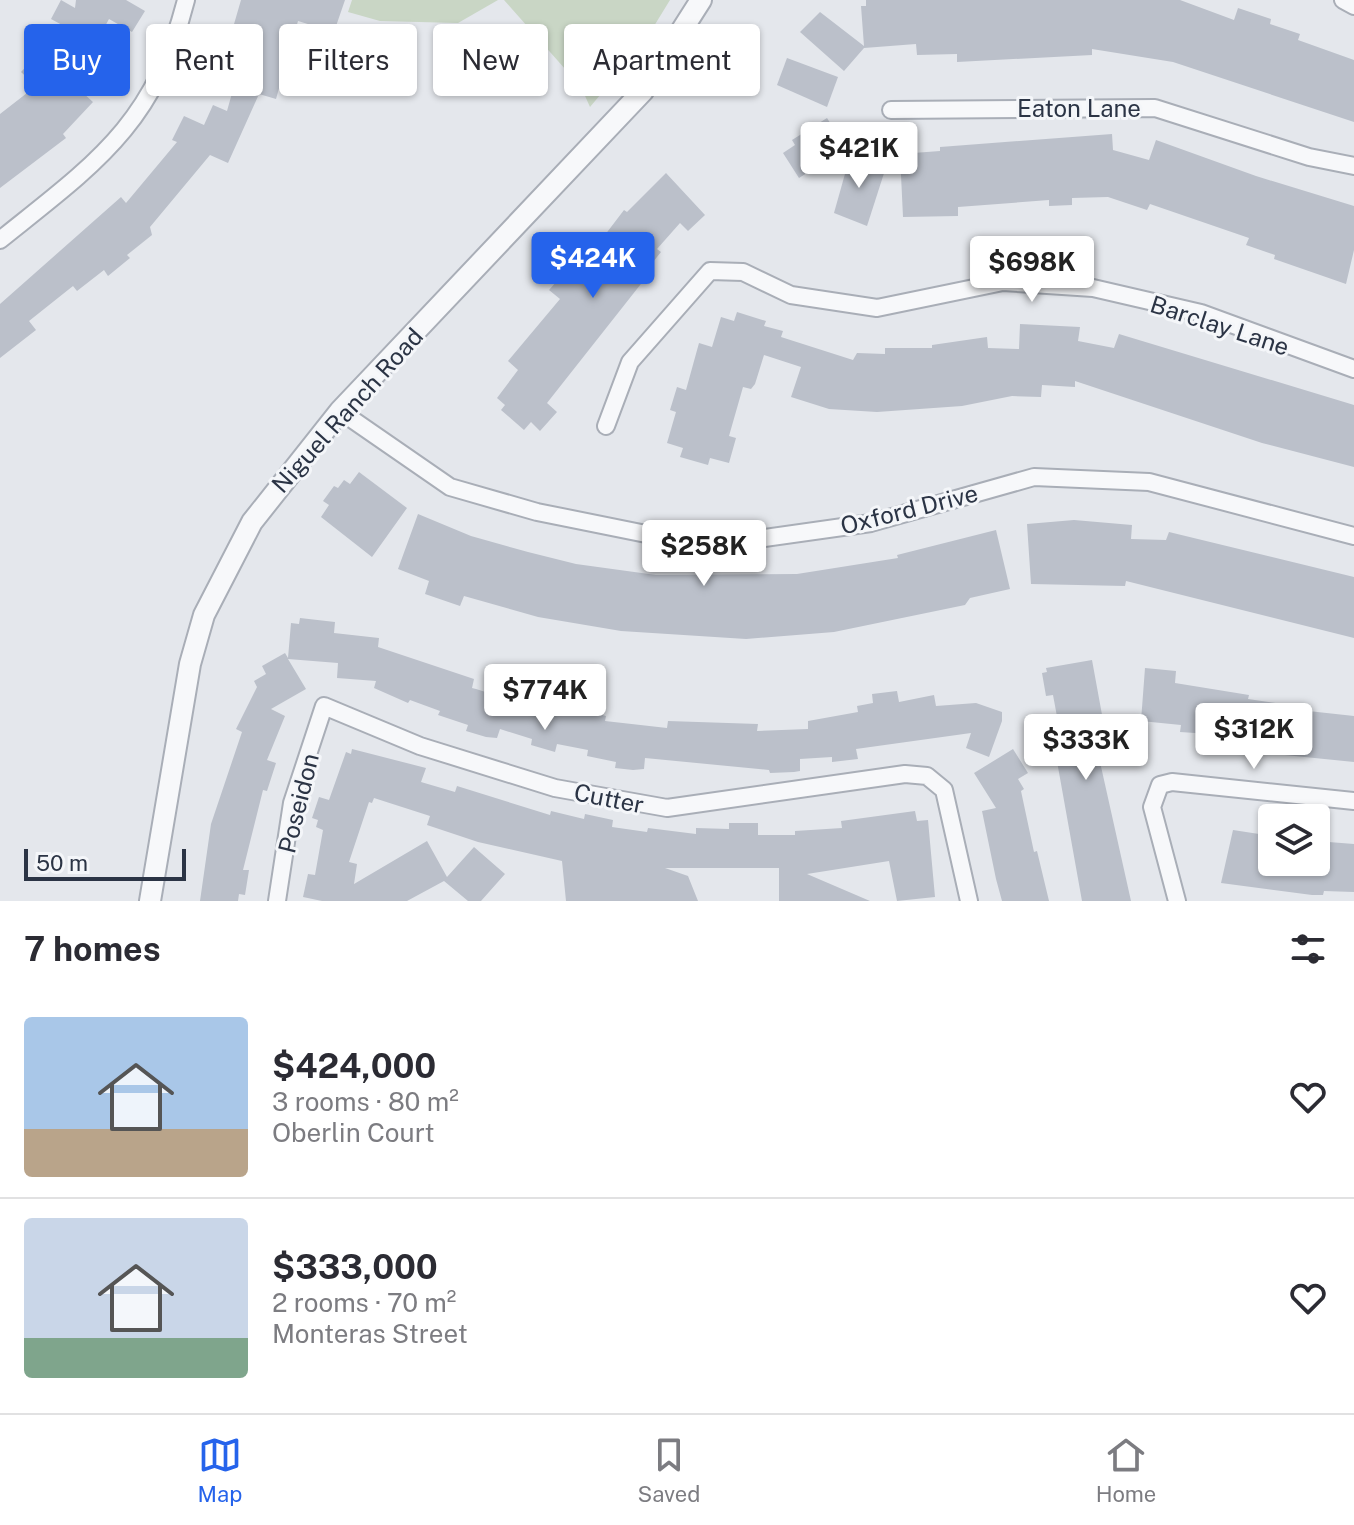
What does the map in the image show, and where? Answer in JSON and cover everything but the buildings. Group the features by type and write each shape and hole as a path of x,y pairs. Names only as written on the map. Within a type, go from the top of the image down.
{"street":[{"path":"0,240 96,163 138,115 164,69 186,0"},
{"name":"Niguel Ranch Road","path":"150,901 190,664 204,615 224,569 252,522 340,411 643,91 701,0"},
{"path":"1343,0 1354,6"},
{"name":"Eaton Lane","path":"891,110 1155,108 1309,157 1354,166"},
{"name":"Barclay Lane","path":"606,426 630,362 710,271 743,272 791,295 877,308 1003,282 1093,288 1201,313 1354,369"},
{"name":"Oxford Drive","path":"340,411 450,487 537,512 661,537 758,539 871,523 1034,477 1149,482 1354,536"},
{"name":"Cutter","path":"324,706 420,746 555,788 667,808 905,774 927,776 944,790 969,901"},
{"name":"Poseidon","path":"277,901 292,803 324,706"},
{"path":"1177,901 1152,807 1160,785 1172,782 1354,801"}],"green space":[{"path":"352,0 498,0 458,23 380,21 348,12"},
{"path":"504,0 670,0 655,24 564,24 564,68 548,50 548,24 525,24"},
{"path":"585,96 599,96 590,107"}]}
